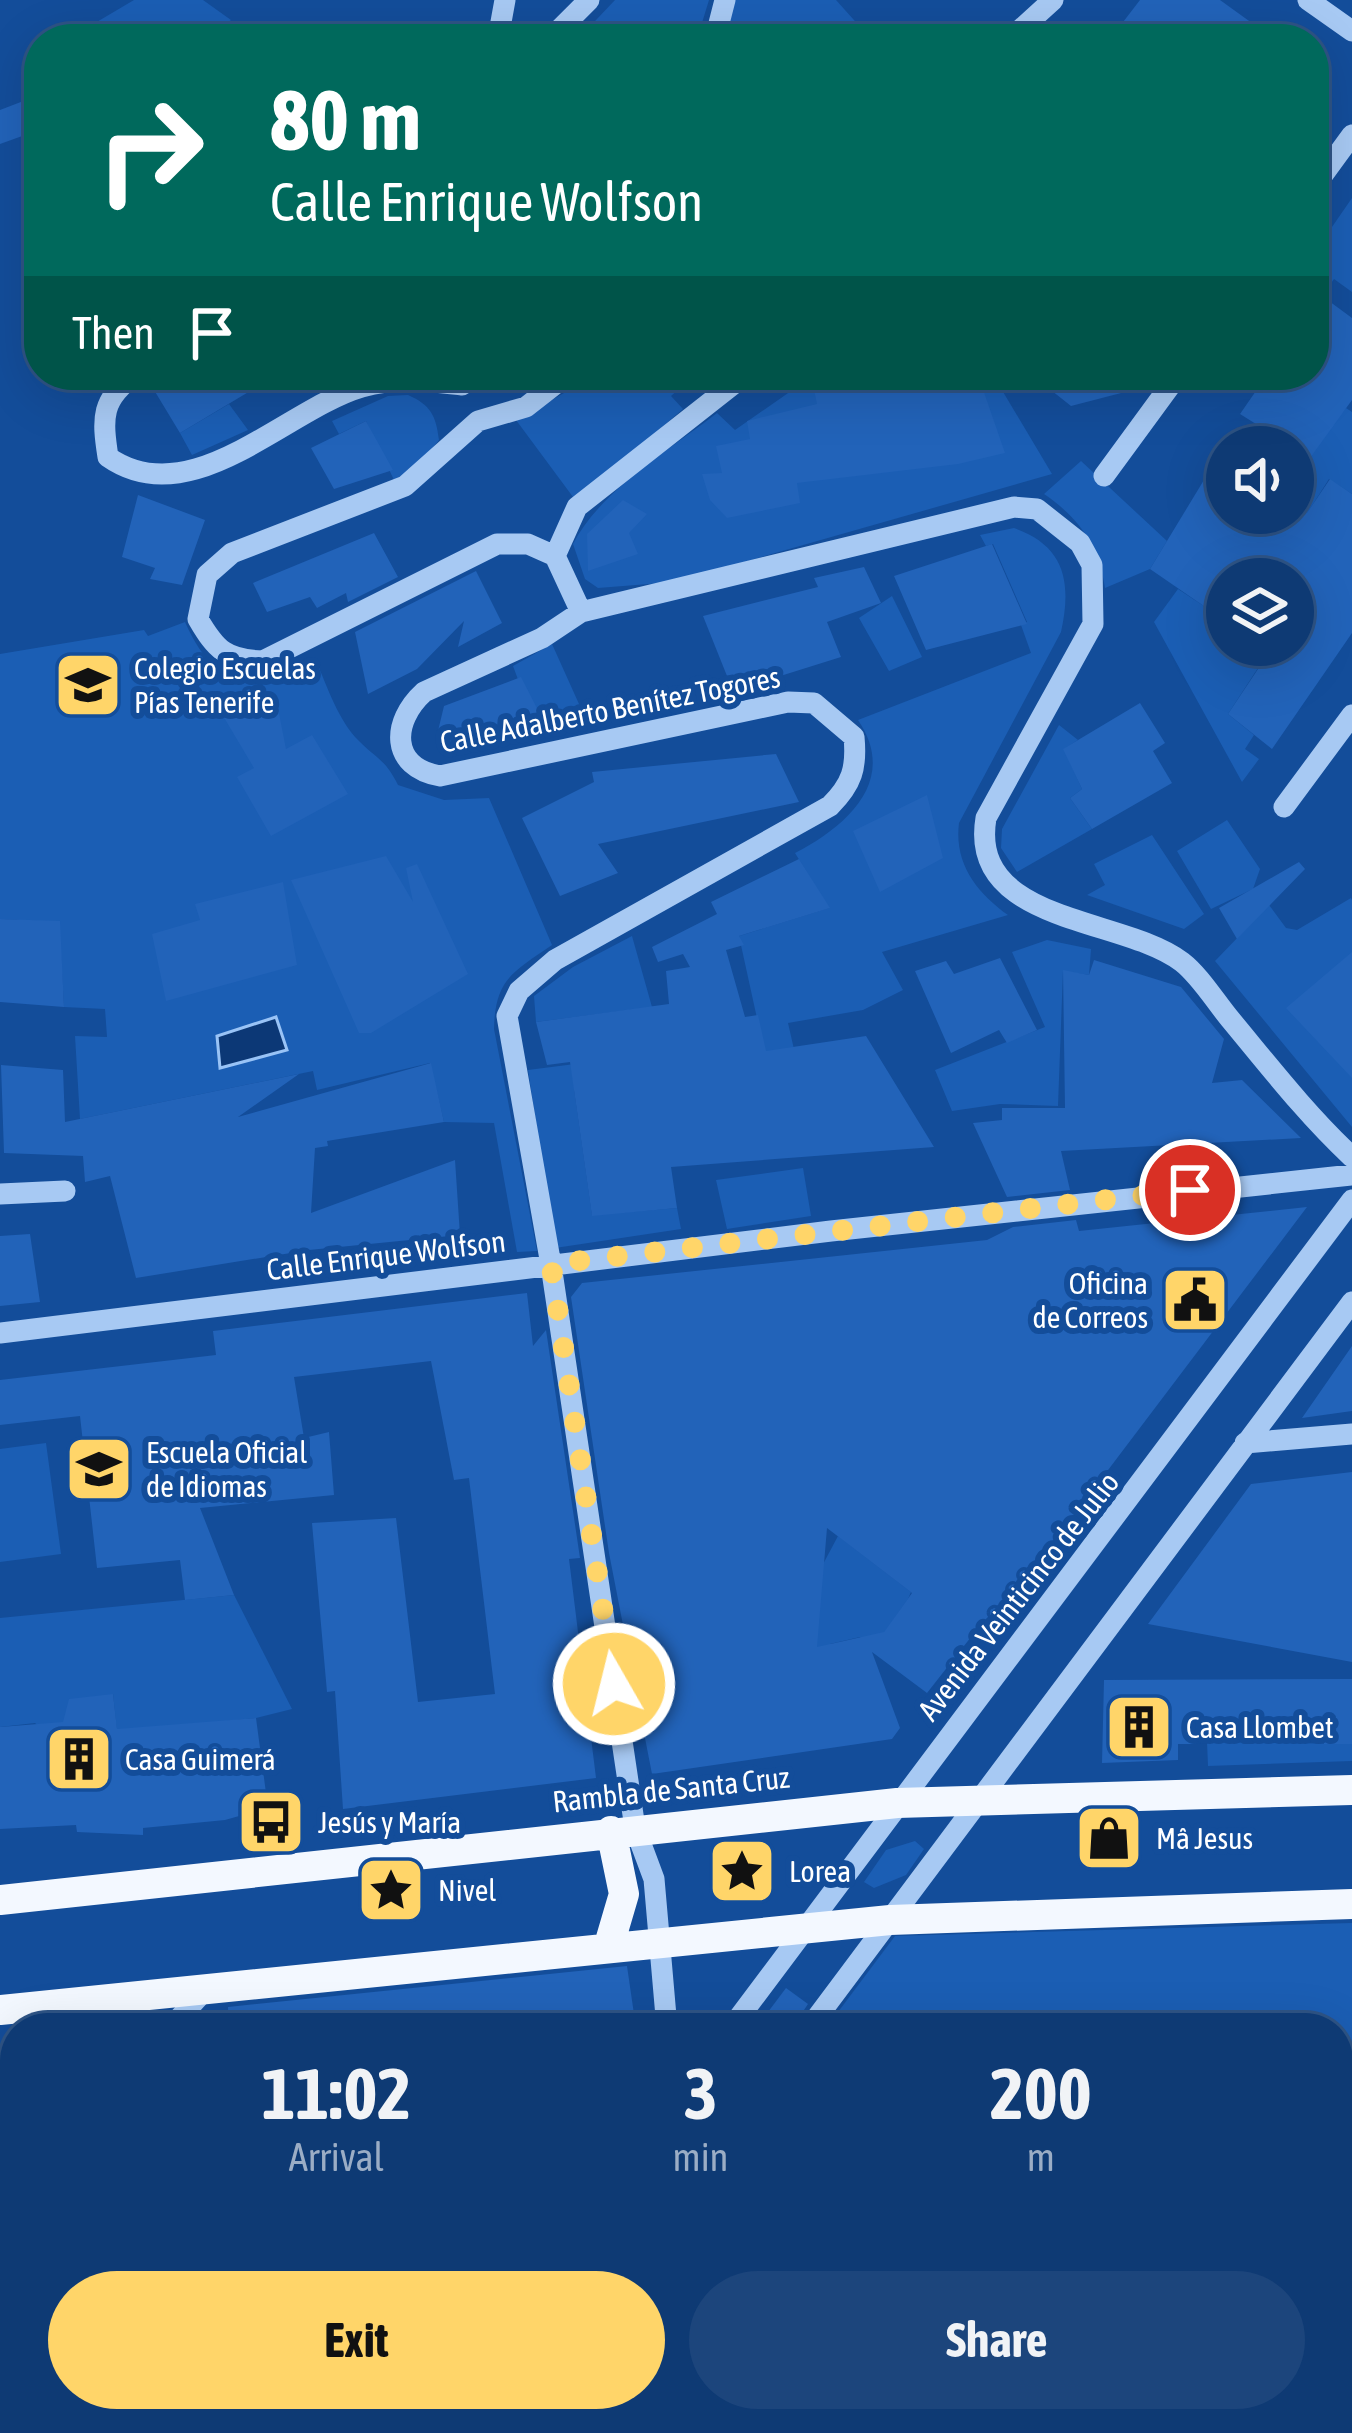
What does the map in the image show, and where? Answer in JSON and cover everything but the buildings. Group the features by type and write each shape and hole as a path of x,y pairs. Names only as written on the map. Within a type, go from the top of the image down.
{"main road":[{"name":"Rambla de Santa Cruz","path":"0,1900 897,1802 1352,1790"},
{"path":"609,1945 624,1894 623,1829"},
{"path":"0,2010 890,1920 1352,1904"}],"street":[{"path":"565,24 589,0"},
{"path":"1027,24 1053,0"},
{"path":"1308,0 1352,31"},
{"path":"1329,166 1352,134"},
{"path":"114,390 102,415 108,457 130,472 143,473 228,458 354,390"},
{"path":"470,390 478,421"},
{"path":"547,390 526,406 478,421 405,486 232,553 208,575 198,619 216,650 236,661 263,661 497,544 528,544 555,556 581,612 1014,507 1036,509 1080,543 1092,565 1093,624 986,818 982,839 989,861 1014,892 1038,909 1142,940 1184,963 1319,1126 1352,1156"},
{"path":"555,556 577,508 726,390"},
{"path":"1104,476 1167,390"},
{"name":"Calle Adalberto Benítez Togores","path":"551,1264 507,1016 519,991 555,960 808,821 849,787 856,762 854,736 835,716 814,703 788,702 440,776 415,768 400,751 399,729 409,706 424,692 542,638 581,612"},
{"path":"1284,807 1352,715"},
{"name":"Calle Enrique Wolfson","path":"0,1333 551,1264 1352,1174"},
{"path":"0,1194 65,1192"},
{"name":"Avenida Veinticinco de Julio","path":"742,2013 1352,1201"},
{"path":"551,1264 623,1829 654,1879 665,2013"},
{"path":"820,2013 1352,1302"},
{"path":"1245,1443 1352,1434"},
{"path":"184,2013 208,1988"}],"shaded area":[{"path":"134,0 203,0 231,20 226,24 93,24"},
{"path":"615,0 709,0 702,24 592,24"},
{"path":"734,0 836,0 858,24 726,24"},
{"path":"1352,198 1352,292 1334,279 1329,286 1329,231"},
{"path":"569,390 678,390 671,396 683,409 580,498 573,497 516,420"},
{"path":"792,390 1002,390 1052,474 674,582 598,588 585,579 573,544 618,489 717,413 735,430"},
{"path":"408,395 431,412 439,440 419,465 394,480 366,421 339,434 332,421 388,396"},
{"path":"229,404 248,430 192,455 180,433"},
{"path":"1346,408 1352,412 1352,494 1329,479 1314,503 1314,447"},
{"path":"1081,461 1167,541 1150,569 1105,588 1085,534 1044,494"},
{"path":"1014,528 1054,556 1061,568 1065,597 1061,632 959,823 964,864 986,897 1008,915 882,952 903,990 863,1010 788,1023 796,1058 767,1064 739,936 829,908 795,853 849,815 870,781 873,762 858,720 1031,653 1021,625 1027,622 993,544 986,546 980,535"},
{"path":"1178,589 1206,607 1206,666 1259,666 1228,714 1254,735 1245,749 1259,759 1242,782 1154,622"},
{"path":"892,596 922,657 889,671 859,618"},
{"path":"185,622 197,645 223,672 254,677 316,661 345,723 398,785 444,800 489,798 552,945 509,978 498,999 494,1029 537,1251 517,1252 494,1123 444,1122 430,1063 317,1090 313,1071 80,1119 75,1036 107,1037 105,1009 64,1007 59,922 0,919 0,654 144,630 148,636"},
{"path":"552,644 588,724 539,736 513,666"},
{"path":"1059,725 1078,740 1064,749 1082,789 1070,798 1092,829 1017,872 1001,848 1002,829"},
{"path":"1227,820 1260,869 1253,889 1211,909 1177,851"},
{"path":"1152,835 1204,914 1184,929 1087,895 1105,885 1094,864"},
{"path":"1351,898 1352,1127 1215,961 1269,905 1286,928 1297,930"},
{"path":"632,936 652,1007 536,1022 534,996 573,967"},
{"path":"1047,940 1091,949 1089,975 1063,971 1058,1106 1000,1104 952,1111 935,1070 1045,1027 1012,952"},
{"path":"276,1017 287,1050 220,1068 217,1036"},
{"path":"669,1052 574,1089 592,1215 677,1208 681,1229 555,1248 528,1070"},
{"path":"803,1168 811,1216 727,1229 716,1180"},
{"path":"46,1443 61,1554 0,1562 0,1449"},
{"path":"838,1536 911,1592 908,1599 871,1651 860,1637 830,1644 834,1675 761,1681"},
{"path":"234,1595 292,1709 256,1718 117,1732 113,1694 58,1743 35,1723 0,1727 0,1618"},
{"path":"1207,1742 1352,1744 1352,1761 1208,1766"},
{"path":"915,1841 924,1849 906,1875 874,1888 864,1882 886,1850"},
{"path":"1352,1923 1352,2013 837,2013 895,1936"}],"place":[{"name":"Colegio Escuelas Pías Tenerife","path":"88,685"},
{"name":"Oficina de Correos","path":"1195,1300"},
{"name":"Escuela Oficial de Idiomas","path":"99,1469"},
{"name":"Casa Llombet","path":"1139,1727"},
{"name":"Casa Guimerá","path":"79,1759"},
{"name":"Jesús y María","path":"271,1822"},
{"name":"Mâ Jesus","path":"1109,1838"},
{"name":"Lorea","path":"742,1871"},
{"name":"Nivel","path":"391,1890"}],"route":[{"path":"614,1684 551,1264 1190,1190"}]}
